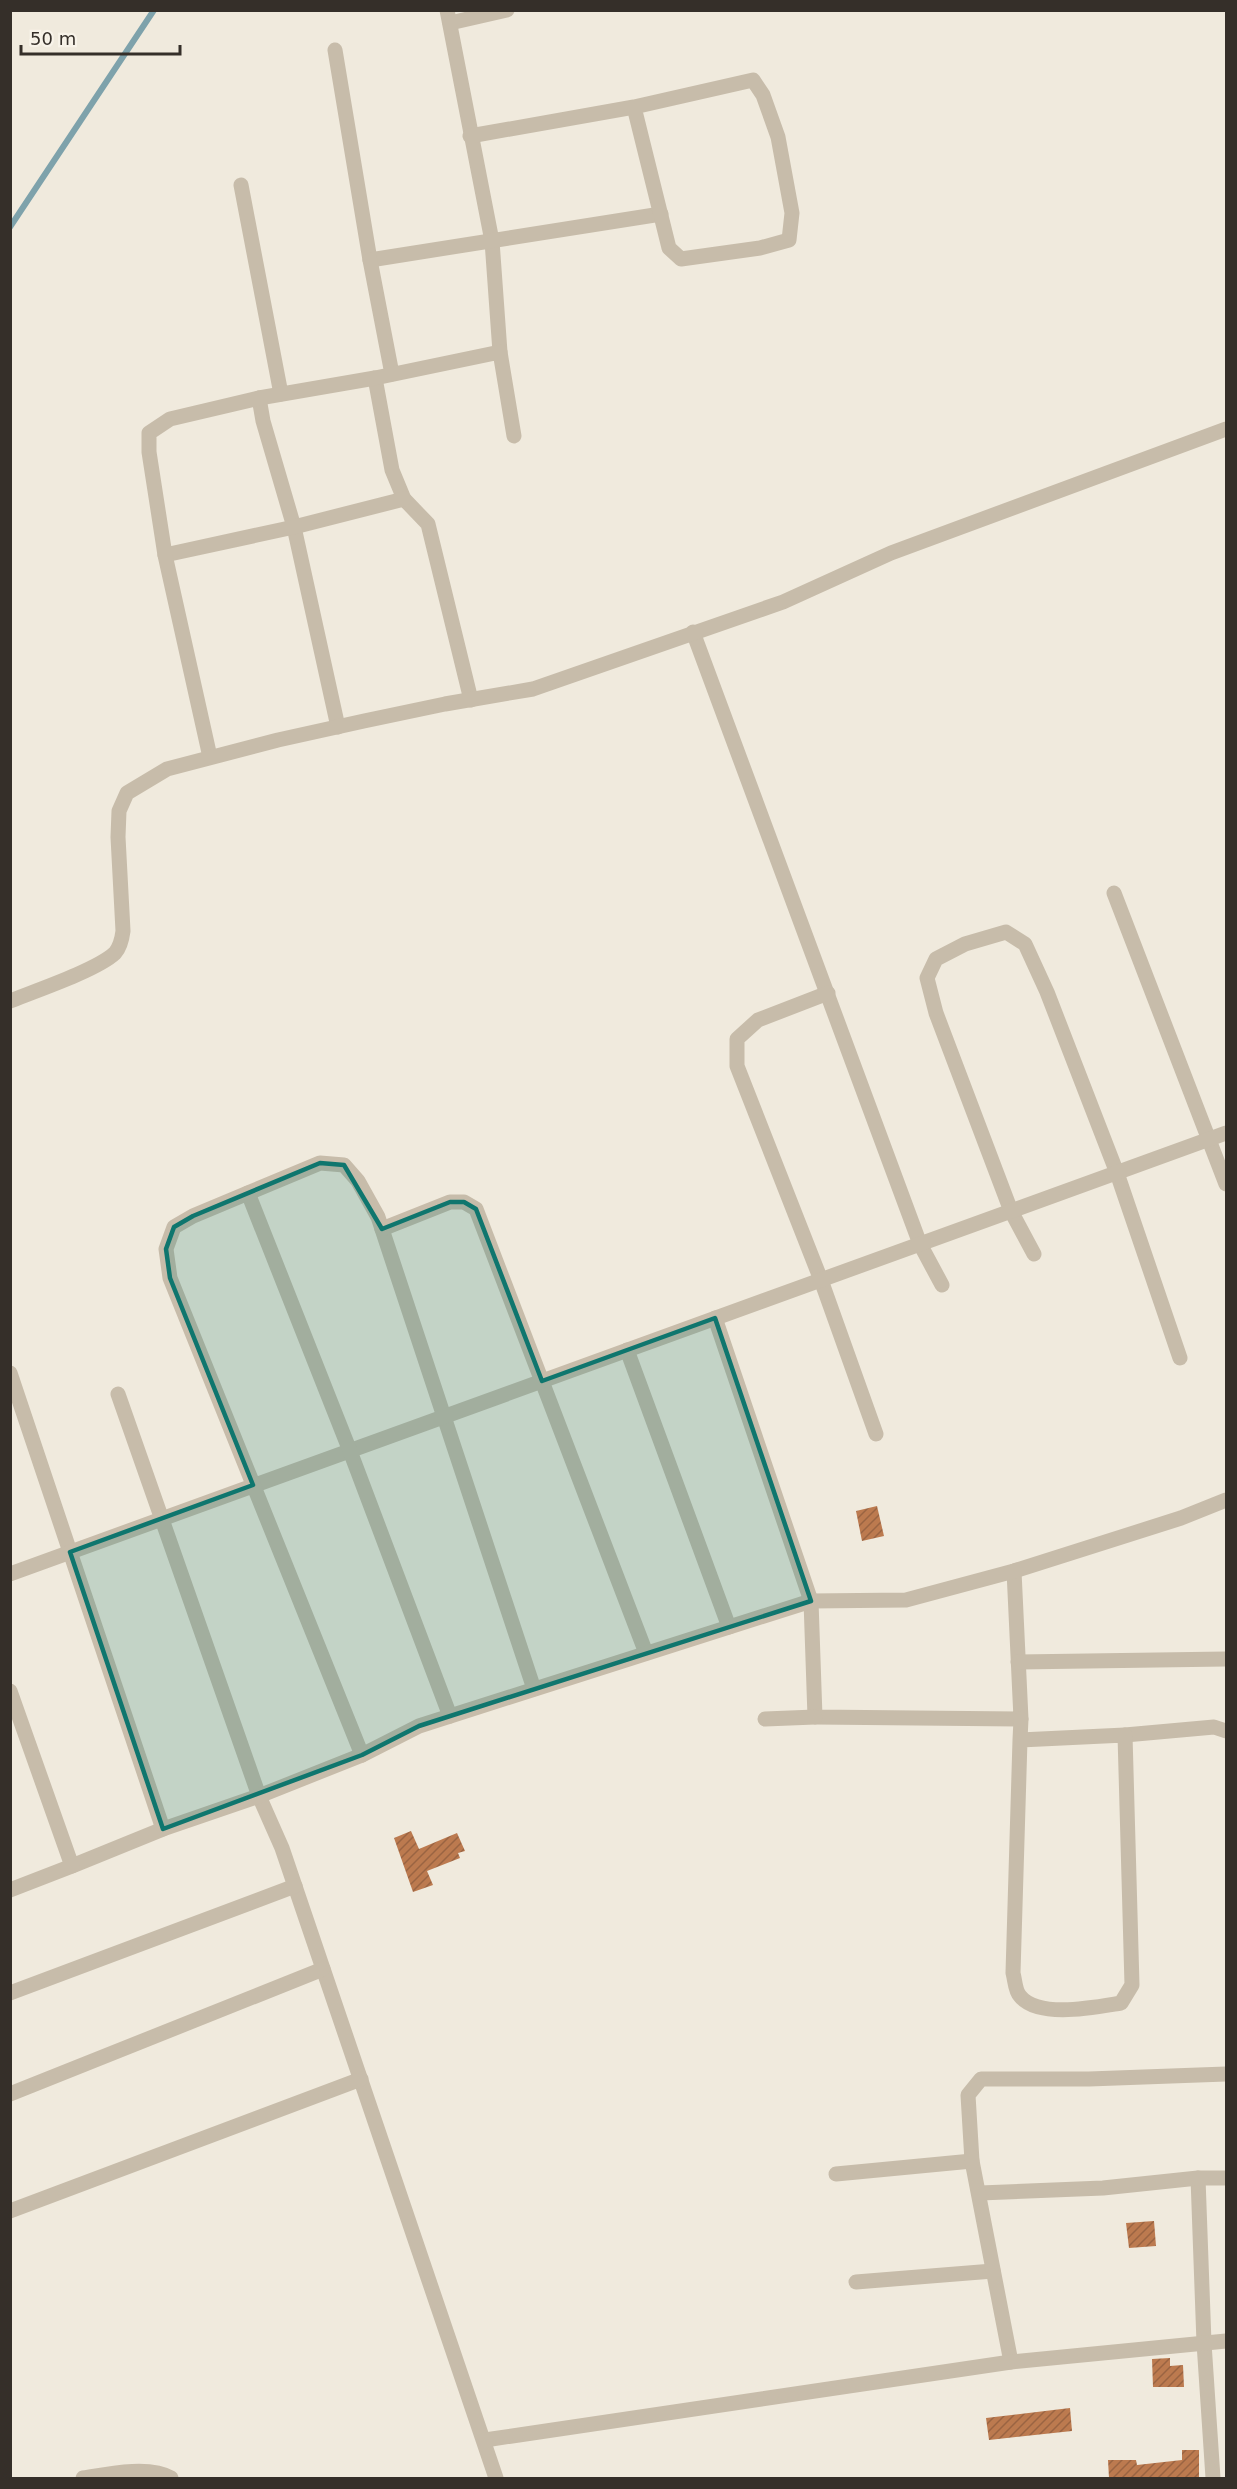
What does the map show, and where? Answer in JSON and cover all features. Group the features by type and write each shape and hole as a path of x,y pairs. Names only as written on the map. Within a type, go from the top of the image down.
{"street":[{"path":"507,10 448,17 492,241 500,352 514,436"},
{"path":"335,50 370,260 392,374"},
{"path":"470,136 634,106 753,80 763,95 778,137 792,213 789,240 760,248 681,259 669,248 634,106"},
{"path":"241,185 281,394"},
{"path":"370,260 661,214"},
{"path":"210,757 165,555 149,452 149,433 170,419 259,398 375,378 500,352"},
{"path":"375,378 392,470 404,499 428,524 471,700"},
{"path":"259,398 263,421 294,527 338,727"},
{"path":"10,1001 87,969 115,952 121,942 123,931 118,837 119,811 127,793 166,769 338,727 533,689 783,602 891,553 1227,429"},
{"path":"165,555 294,527 404,499"},
{"path":"693,632 920,1244 942,1285"},
{"path":"1114,893 1227,1184"},
{"path":"1034,1254 1011,1211 936,1013 927,978 936,959 965,944 1006,932 1025,944 1047,992 1117,1173 1180,1358"},
{"path":"828,993 758,1020 738,1039 738,1066 876,1434"},
{"path":"10,1574 1227,1133"},
{"path":"362,1755 170,1278 166,1249 174,1227 193,1216 320,1163 344,1166 358,1181 382,1229 534,1689"},
{"path":"248,1193 350,1450 450,1716"},
{"path":"382,1229 450,1202 464,1202 476,1209 646,1653"},
{"path":"715,1318 811,1601 815,1717"},
{"path":"627,1350 729,1627"},
{"path":"10,1373 163,1829"},
{"path":"118,1394 260,1796 282,1848 496,2478"},
{"path":"10,1890 163,1829 260,1796 362,1755 419,1726 646,1653 811,1601 906,1600 1014,1570 1181,1518 1227,1500"},
{"path":"1014,1570 1021,1719 1013,1974 1018,1995 1030,2006 1073,2010 1121,2003 1132,1985 1125,1735"},
{"path":"1018,1662 1227,1659"},
{"path":"10,1691 72,1866"},
{"path":"765,1719 815,1717 1021,1719"},
{"path":"1020,1740 1125,1735 1214,1727 1227,1731"},
{"path":"10,1993 295,1886"},
{"path":"10,2094 323,1969"},
{"path":"1011,2362 972,2161 968,2095 981,2079 1089,2079 1227,2074"},
{"path":"10,2211 361,2079"},
{"path":"836,2174 972,2161"},
{"path":"980,2193 1103,2188 1198,2178 1227,2178"},
{"path":"1198,2178 1204,2343 1218,2477"},
{"path":"856,2282 993,2271"},
{"path":"484,2440 1011,2362 1227,2341"},
{"path":"83,2478 108,2473 139,2472 164,2474 171,2478"}],"highlighted area":[{"path":"320,1163 344,1165 382,1229 450,1202 464,1202 476,1209 542,1381 715,1318 811,1601 419,1726 362,1755 163,1829 70,1552 253,1485 170,1278 166,1249 174,1227 193,1216"}],"building":[{"path":"877,1506 884,1536 862,1541 856,1511"},
{"path":"411,1831 419,1849 457,1833 465,1851 458,1853 460,1858 427,1871 433,1885 413,1892 394,1838"},
{"path":"1154,2221 1156,2246 1129,2248 1126,2223"},
{"path":"1170,2358 1170,2366 1183,2365 1184,2387 1153,2387 1152,2359"},
{"path":"1070,2408 1072,2431 989,2440 986,2418"},
{"path":"1182,2450 1199,2450 1199,2477 1109,2478 1108,2460 1136,2460 1137,2465 1182,2460"}],"waterway":[{"path":"10,227 154,10"}]}
